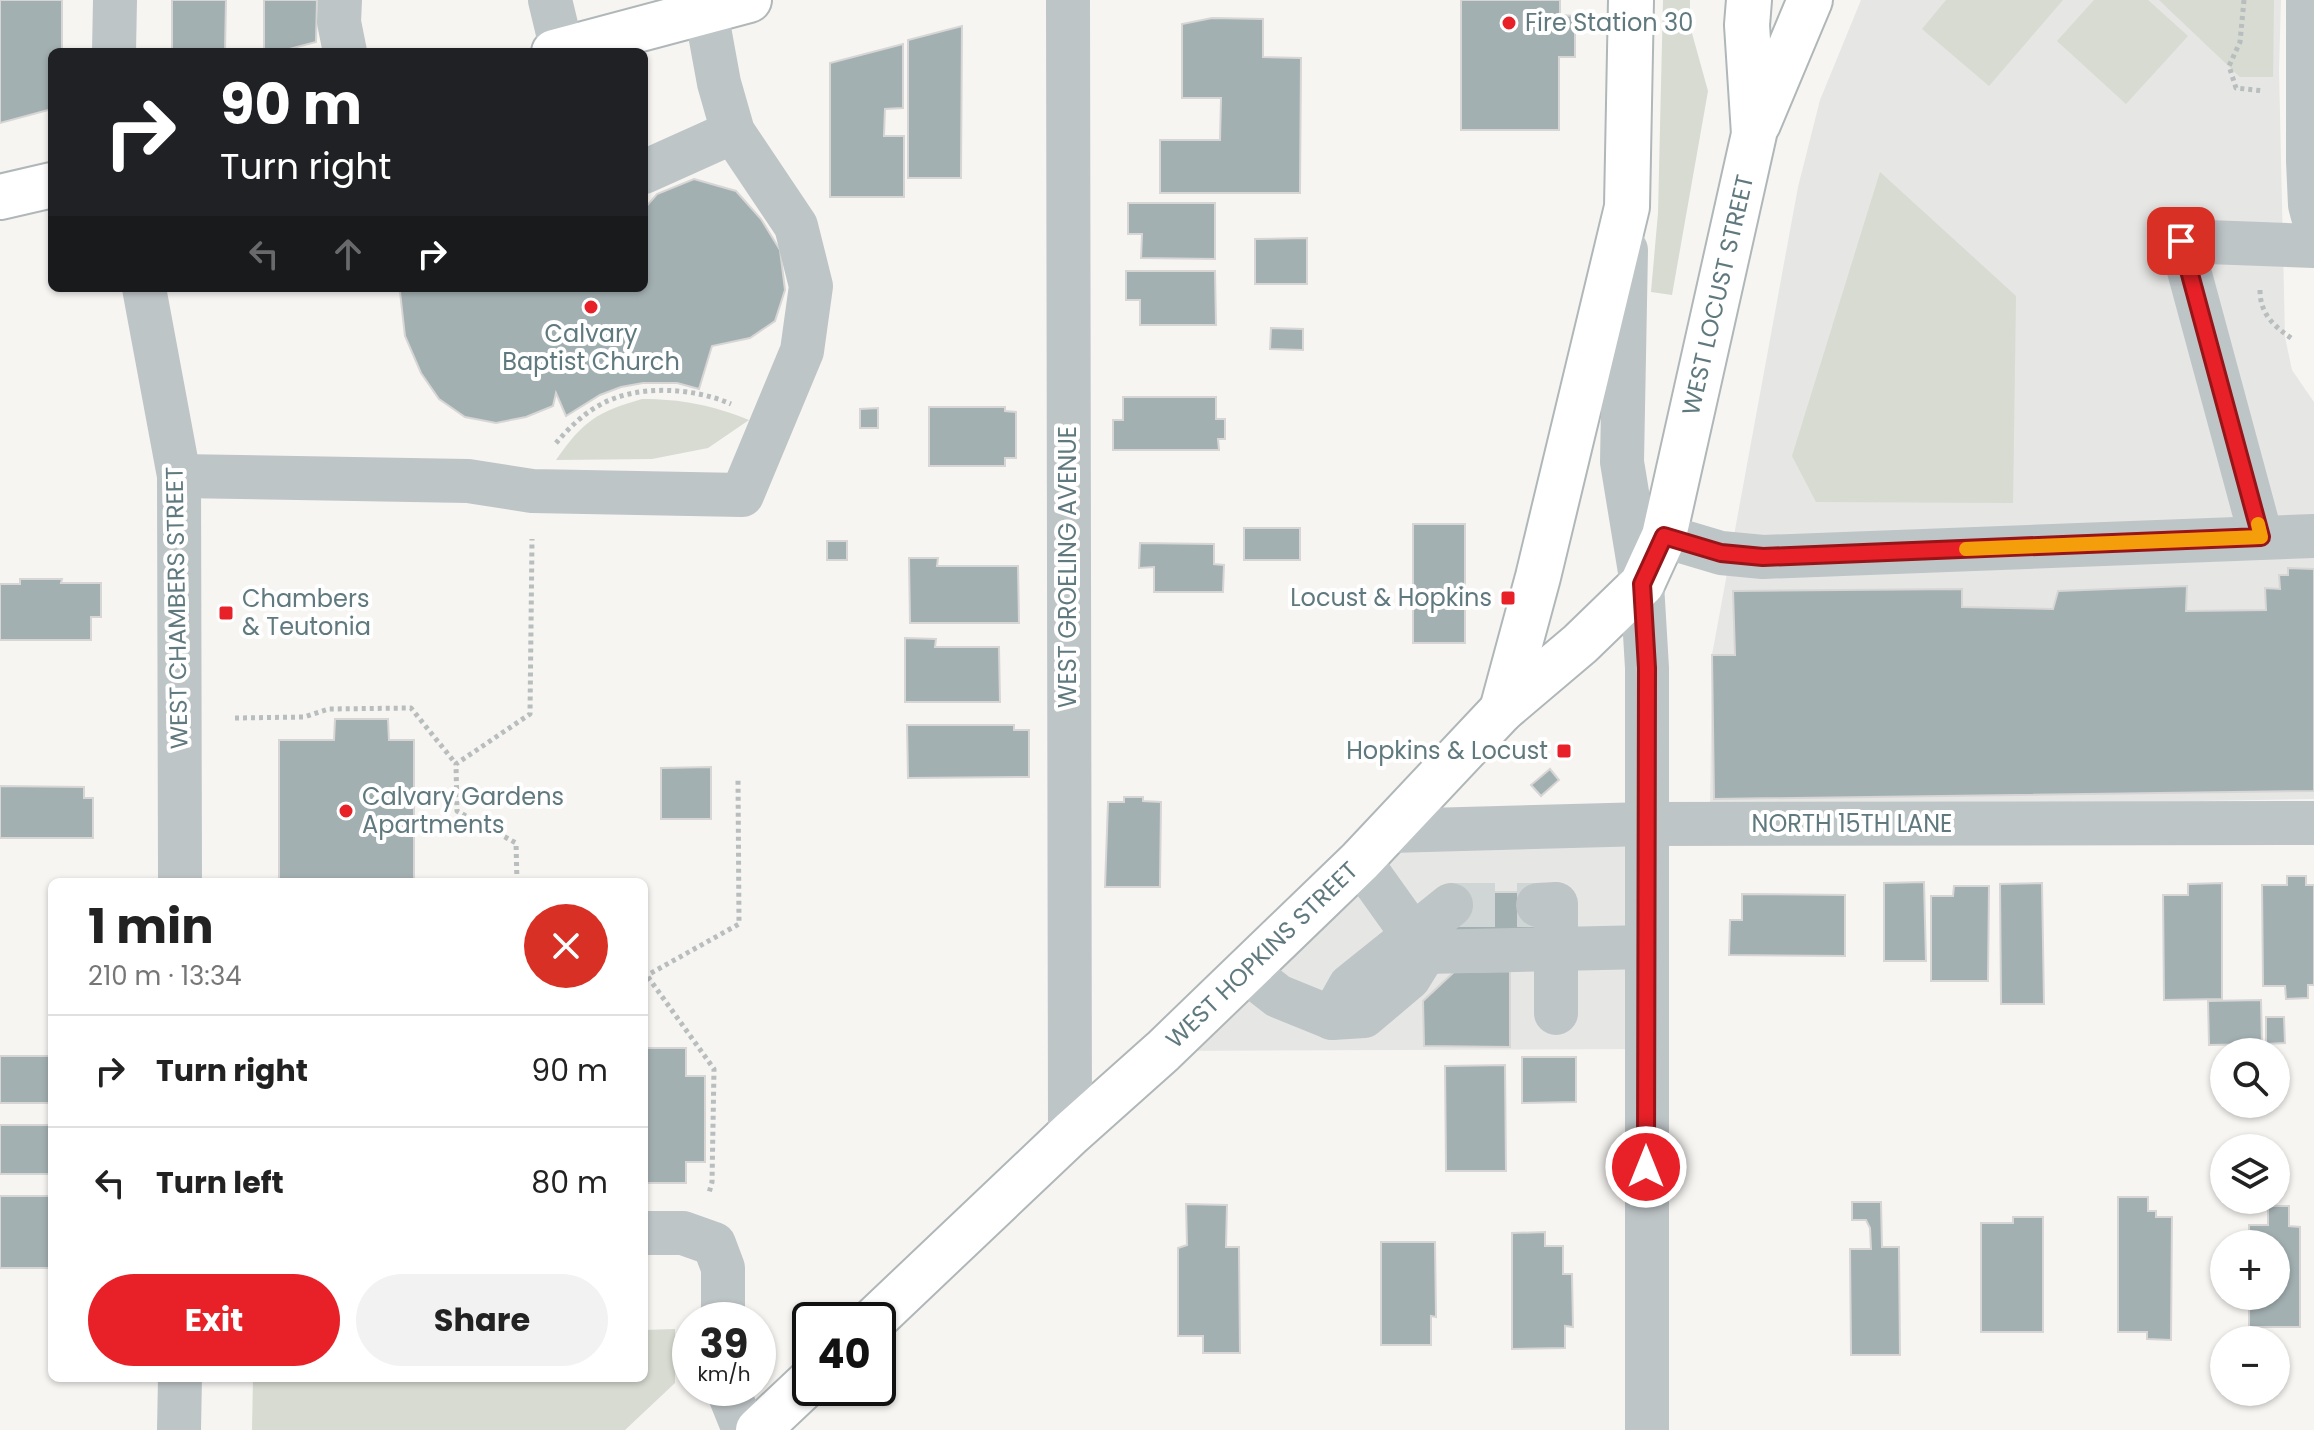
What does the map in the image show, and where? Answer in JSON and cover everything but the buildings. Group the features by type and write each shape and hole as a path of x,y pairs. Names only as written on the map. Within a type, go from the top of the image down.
{"main road":[{"path":"569,48 749,0"},
{"name":"WEST LOCUST STREET","path":"1627,207 1631,0"},
{"name":"WEST LOCUST STREET","path":"1642,584 1664,536 1754,134 1747,25 1749,0"},
{"path":"1754,134 1810,0"},
{"path":"0,197 48,186"},
{"path":"1502,710 1538,577 1627,207"},
{"name":"WEST HOPKINS STREET","path":"893,1302 1070,1134 1163,1051 1375,846 1502,710 1580,644 1642,584"},
{"path":"758,1430 792,1398"}],"street":[{"path":"114,48 115,0"},
{"path":"340,0 339,22 344,48"},
{"path":"550,0 558,48"},
{"name":"WEST GROELING AVENUE","path":"1068,0 1070,1134"},
{"path":"2308,0 2308,161 2310,205 2314,220"},
{"path":"179,476 468,481 532,491 742,495 802,351 811,286 796,226 733,132 719,83 706,12"},
{"path":"648,170 733,132"},
{"name":"WEST LOCUST STREET","path":"1627,207 1622,462 1642,584 1647,668 1647,1430"},
{"path":"2261,537 2181,241 2314,246"},
{"name":"WEST CHAMBERS STREET","path":"145,292 179,476 180,878"},
{"path":"1664,536 1721,553 1763,557 2314,536"},
{"name":"NORTH 15TH LANE","path":"1375,846 1647,824 2314,823"},
{"path":"1375,846 1419,944"},
{"path":"1538,905 1556,904 1556,1013"},
{"path":"1246,971 1278,996 1332,1018 1350,986 1419,944 1451,905"},
{"path":"1419,944 1557,949 1647,947"},
{"path":"648,1233 683,1233 714,1244 723,1268 723,1302"},
{"path":"179,1430 180,1382"},
{"path":"734,1406 744,1430"}],"path":[{"path":"2229,66 2240,42 2244,0"},
{"path":"456,764 530,714 532,491 545,457 570,427 599,405 635,392 677,391 719,399 772,422"},
{"path":"235,718 304,717 329,709 411,708 456,764 457,811 516,843 517,878"},
{"path":"648,976 739,924 738,778"},
{"path":"648,980 714,1069 712,1182 697,1238"}],"shaded area":[{"path":"1663,0 1690,0 1690,26 1708,91 1672,295 1651,292 1658,213"},
{"path":"1861,0 2281,0 2279,70 2285,337 2292,370 2314,402 2314,799 1710,809 1712,655 1798,187 1820,100"},
{"path":"1946,0 2063,0 1989,86 1922,29"},
{"path":"2094,0 2148,0 2188,36 2126,104 2057,41"},
{"path":"2159,0 2274,0 2273,77 2240,77"},
{"path":"1880,172 2016,296 2013,503 1816,502 1792,456"},
{"path":"642,399 696,404 749,420 708,448 652,459 556,460 574,436 592,420"},
{"path":"1647,824 1646,1049 1163,1051 1390,831"},
{"path":"672,1329 672,1386 625,1430 252,1430 253,1382 648,1382 648,1330"}],"tunnel":[{"path":"1451,905 1538,905"}],"slow traffic":[{"path":"1966,549 2261,537 2258,524"}],"place":[{"name":"Fire Station 30","path":"1509,23"},
{"name":"Calvary Baptist Church","path":"591,307"},
{"name":"Locust & Hopkins","path":"1508,598"},
{"name":"Chambers & Teutonia","path":"226,613"},
{"name":"Hopkins & Locust","path":"1564,751"},
{"name":"Calvary Gardens Apartments","path":"346,811"}],"route":[{"path":"1646,1167 1647,668 1642,584 1664,536 1721,553 1763,557 2261,537 2181,241"}]}
